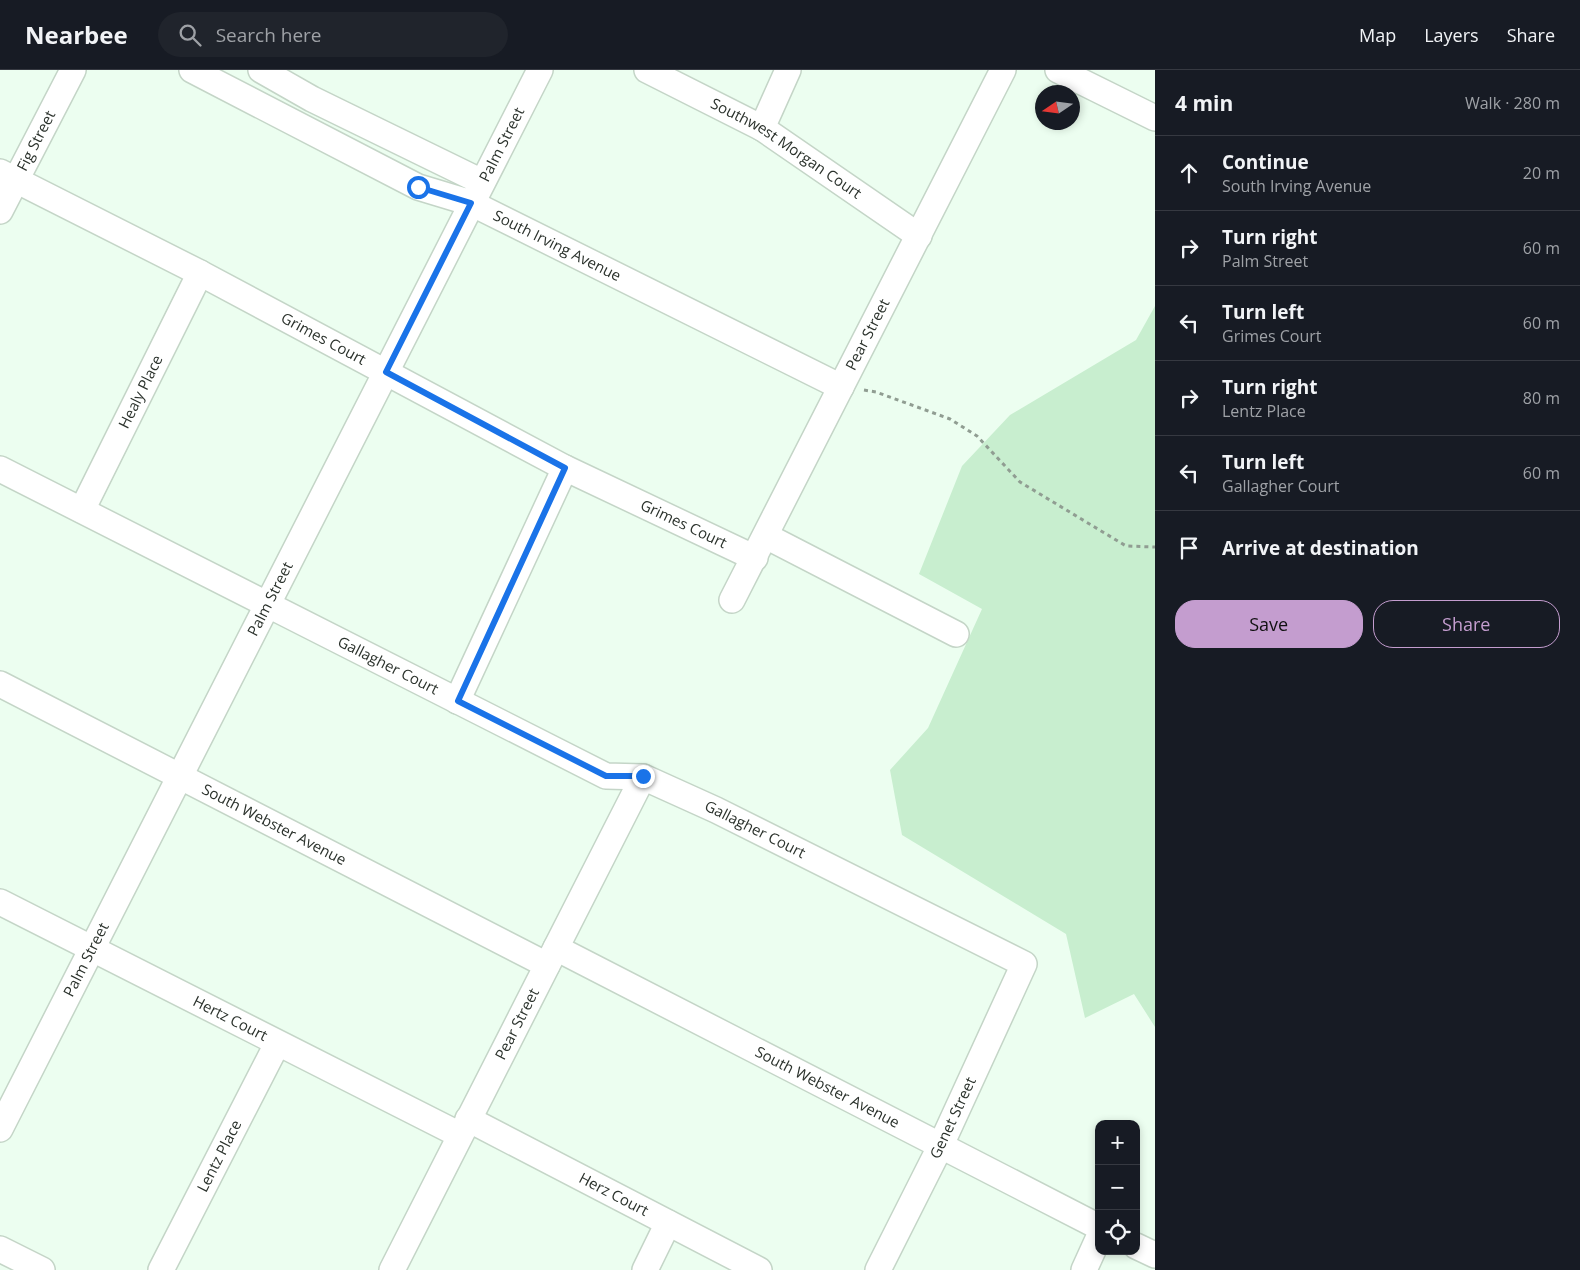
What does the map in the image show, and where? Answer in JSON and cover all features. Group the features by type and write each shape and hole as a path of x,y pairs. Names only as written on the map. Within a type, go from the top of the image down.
{"street":[{"name":"Fig Street","path":"0,211 8,176 72,70"},
{"name":"South Irving Avenue","path":"192,70 418,187 477,192 841,387"},
{"path":"261,70 477,192"},
{"name":"Palm Street","path":"0,1129 93,950 179,775 540,70"},
{"name":"Southwest Morgan Court","path":"647,70 762,128 919,236"},
{"path":"762,128 788,70"},
{"name":"Pear Street","path":"732,600 1003,70"},
{"path":"1058,70 1155,118"},
{"path":"299,125 312,99"},
{"name":"Grimes Court","path":"8,176 200,273 565,468 760,547 956,634"},
{"name":"Healy Place","path":"82,510 200,273"},
{"path":"458,701 565,468"},
{"name":"Gallagher Court","path":"0,469 606,776 643,776 1024,964"},
{"name":"South Webster Avenue","path":"0,684 179,775 940,1146 1095,1225"},
{"name":"Pear Street","path":"392,1270 643,776"},
{"name":"Hertz Court","path":"0,902 277,1044 464,1127"},
{"name":"Genet Street","path":"878,1270 940,1146 1024,964"},
{"name":"Lentz Place","path":"161,1270 277,1044"},
{"name":"Herz Court","path":"464,1127 668,1223 759,1270"},
{"path":"645,1270 668,1223"},
{"path":"1084,1270 1095,1246"},
{"path":"0,1248 42,1270"},
{"path":"1140,1248 1155,1255"}],"path":[{"path":"841,387 876,392 950,419 977,436 1020,482 1126,546 1155,547"}],"green space":[{"path":"1155,306 1155,1027 1134,994 1085,1018 1066,934 902,835 890,770 928,728 982,609 919,574 962,466 1010,415 1136,340"}],"route":[{"path":"418,187 471,203 386,372 565,468 458,701 606,776 643,776"}]}
